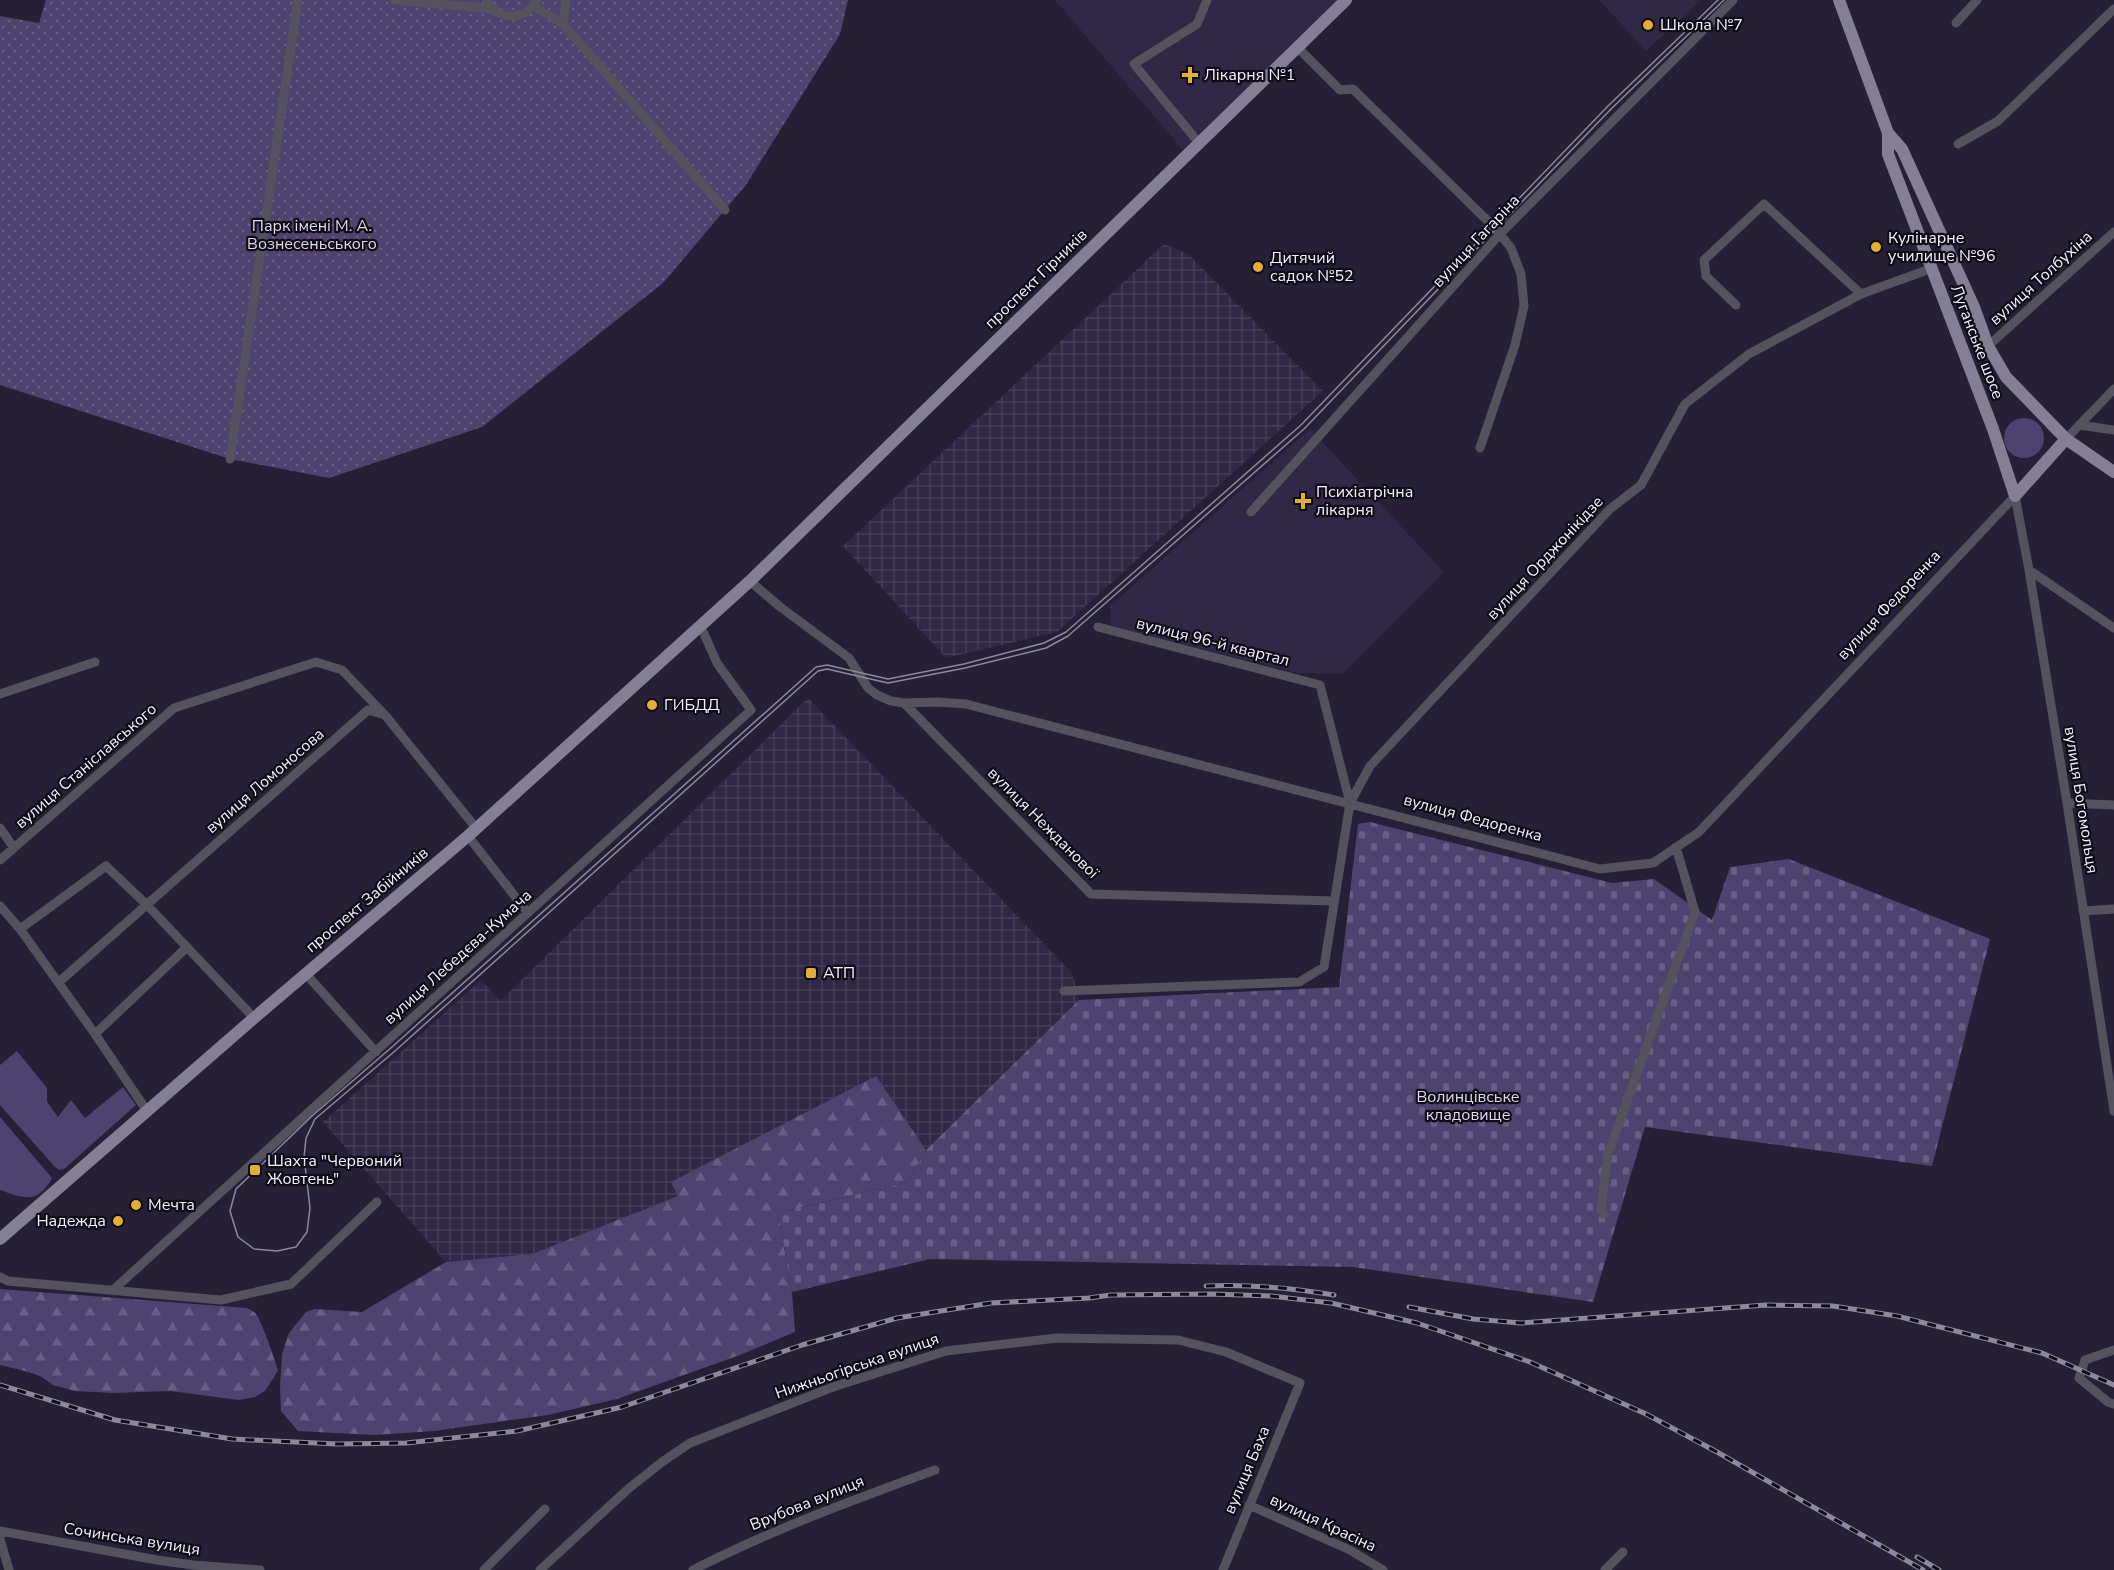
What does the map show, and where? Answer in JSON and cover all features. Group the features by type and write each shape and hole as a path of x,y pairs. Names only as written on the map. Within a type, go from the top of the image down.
{"main road":[{"name":"проспект Гірників","path":"750,581 1346,0"},
{"name":"Луганське шосе","path":"1839,0 1888,134 1902,149 1974,307 1988,346 2006,377 2066,439 2114,472"},
{"name":"Луганське шосе","path":"1888,134 1887,154 1993,429 2015,495"},
{"name":"вулиця Федоренка","path":"2015,495 2066,439"},
{"name":"проспект Забійників","path":"0,1239 472,832 750,581"}],"street":[{"path":"230,459 298,0"},
{"path":"394,0 492,9 508,17 526,13 535,3 563,24 725,210"},
{"path":"487,0 492,9"},
{"path":"563,24 566,0"},
{"path":"1199,143 1134,64 1197,24 1207,0"},
{"name":"вулиця Гагаріна","path":"1251,512 1500,234 1733,0"},
{"path":"1956,23 1977,0"},
{"path":"1958,144 1998,121 2114,9"},
{"path":"1297,47 1340,90 1353,89 1500,234 1511,248 1521,274 1524,306 1515,345 1480,448"},
{"path":"1736,305 1706,276 1704,261 1764,204 1861,294"},
{"name":"вулиця Толбухіна","path":"1988,346 2114,232"},
{"name":"вулиця Орджонікідзе","path":"1350,803 1371,766 1610,509 1641,485 1685,404 1749,354 1861,294 1930,269"},
{"path":"2066,439 2114,389"},
{"path":"2079,425 2114,430"},
{"name":"вулиця Федоренка","path":"750,581 779,606 849,658 868,688 891,701 966,704 1600,869 1653,863 1700,832 2015,495"},
{"name":"вулиця Богомольця","path":"2015,495 2030,570 2114,1111"},
{"path":"2030,570 2114,628"},
{"name":"вулиця Лебедєва-Кумача","path":"112,1291 751,710 717,663 701,627"},
{"name":"вулиця 96-й квартал","path":"1098,627 1320,685 1350,803"},
{"path":"0,694 95,662"},
{"name":"вулиця Станіславського","path":"0,860 174,708 316,662 342,670 385,715"},
{"name":"вулиця Нежданової","path":"904,703 1091,894 1334,901"},
{"name":"вулиця Ломоносова","path":"59,982 368,710 385,715"},
{"path":"385,715 472,832 528,913"},
{"path":"1064,991 1299,982 1324,967 1350,803"},
{"path":"2067,803 2114,805"},
{"path":"0,828 14,848"},
{"path":"1604,1214 1601,1210 1608,1154 1695,912 1676,848"},
{"path":"20,929 106,866 147,905 254,1018"},
{"path":"0,906 59,982 147,1111"},
{"path":"2083,911 2114,909"},
{"path":"95,1034 187,947"},
{"path":"306,974 376,1052"},
{"path":"0,1277 8,1281 221,1300 291,1284 377,1202"},
{"name":"Нижньогірська вулиця","path":"540,1570 628,1490 690,1443 844,1384 946,1351 1057,1338 1178,1340 1226,1352 1300,1383"},
{"path":"2114,1350 2085,1360 2079,1378 2108,1402 2114,1404"},
{"name":"вулиця Баха","path":"1223,1570 1300,1383"},
{"name":"Врубова вулиця","path":"693,1570 750,1542 822,1512 935,1470"},
{"name":"вулиця Красіна","path":"1249,1505 1350,1550 1383,1570"},
{"path":"484,1570 545,1509"},
{"name":"Сочинська вулиця","path":"0,1532 166,1562 260,1570"},
{"path":"0,1539 9,1570"},
{"path":"1605,1570 1623,1552"}],"shaded area":[{"name":"Лікарня №1","path":"1055,0 1340,0 1183,150"},
{"name":"Школа №7","path":"1599,0 1701,0 1646,51"},
{"path":"1164,244 1188,254 1323,391 1057,632 946,658 843,546"},
{"name":"Психіатрічна лікарня","path":"1310,429 1444,572 1342,674 1298,673 1111,626 1110,606"},
{"path":"808,698 1072,973 1079,1000 926,1150 876,1077 671,1183 679,1196 532,1254 446,1262 323,1122 481,980 500,1001"}],"green space":[{"name":"Парк імені М. А. Вознесеньського","path":"46,0 848,0 840,34 746,185 663,283 482,427 329,478 230,459 0,385 0,16 39,23"},
{"path":"2024,418 2032,419 2038,424 2043,430 2043,446 2038,452 2032,457 2024,458 2016,457 2010,452 2005,446 2004,438 2005,430 2010,424 2016,419"},
{"name":"Волинцівське кладовище","path":"1370,822 1612,883 1654,879 1712,920 1730,867 1789,859 1990,939 1932,1166 1645,1127 1593,1302 1353,1267 930,1259 792,1292 778,1213 908,1182 926,1150 1079,1000 1339,987 1358,824"},
{"path":"17,1051 47,1088 47,1102 58,1117 71,1100 85,1118 123,1087 136,1105 64,1169 59,1170 0,1105 0,1065"},
{"path":"876,1076 926,1150 908,1182 778,1213 792,1292 795,1332 740,1355 617,1399 548,1415 434,1431 374,1435 298,1431 281,1411 282,1354 289,1333 306,1312 315,1309 362,1312 446,1262 532,1254 678,1196 671,1182"},
{"path":"0,1117 52,1178 47,1187 35,1196 23,1197 0,1190"},
{"path":"0,1289 247,1308 258,1318 278,1371 265,1391 255,1397 239,1400 170,1391 114,1393 75,1391 53,1385 40,1376 0,1365"}],"tram line":[{"path":"1718,0 1608,106 1301,425 1066,632 1044,643 964,664 888,679 827,665 816,667 312,1116 236,1189 230,1211 238,1237 254,1249 277,1251 296,1247 307,1232 310,1208 304,1157 306,1138 315,1119 395,1051 818,671 827,669 888,683 965,668 1046,648 1068,636 1304,429 1611,109 1724,0"}],"railway":[{"path":"1206,1286 1270,1287 1334,1295"},
{"path":"0,1385 115,1420 232,1439 337,1444 406,1443 517,1431 622,1407 802,1345 897,1318 991,1303 1111,1295 1271,1296 1331,1303 1417,1323 1530,1362 1646,1414 1923,1570"},
{"path":"1409,1307 1473,1319 1521,1323 1766,1305 1833,1306 1897,1316 2042,1353 2114,1385"},
{"path":"1917,1557 1939,1570"}],"place":[{"name":"Школа №7","path":"1648,25"},
{"name":"Лікарня №1","path":"1190,75"},
{"name":"Кулінарне училище №96","path":"1876,247"},
{"name":"Дитячий садок №52","path":"1258,267"},
{"name":"Психіатрічна лікарня","path":"1303,501"},
{"name":"ГИБДД","path":"652,705"},
{"name":"АТП","path":"811,973"},
{"name":"Шахта \"Червоний Жовтень\"","path":"255,1170"},
{"name":"Мечта","path":"136,1205"},
{"name":"Надежда","path":"118,1221"}]}
